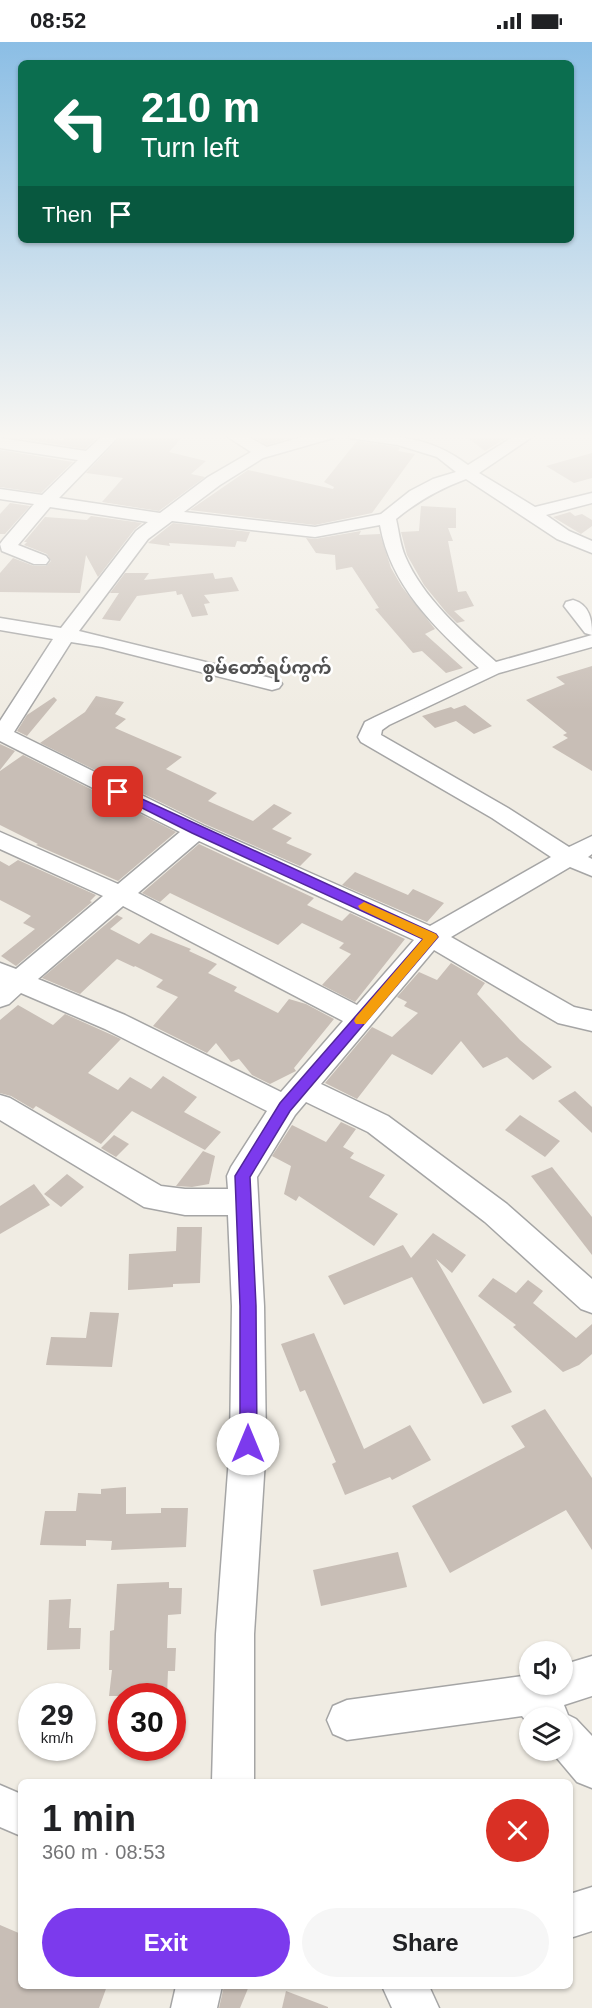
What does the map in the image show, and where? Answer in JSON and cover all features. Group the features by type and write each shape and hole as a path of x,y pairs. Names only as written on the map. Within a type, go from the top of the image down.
{"street":[{"path":"25,527 8,547 40,560"},
{"path":"153,527 142,535 66,636 1,731 196,831 431,937 567,1016 592,1021"},
{"path":"262,527 315,532 342,527"},
{"path":"389,527 396,557 412,585 460,641 492,669"},
{"path":"551,527 563,535 592,548"},
{"path":"573,606 592,629"},
{"path":"0,624 102,640 272,684"},
{"path":"592,641 492,669 382,720 373,727 369,737 500,813 568,857 592,868"},
{"path":"6,983 196,831"},
{"path":"0,840 120,894 362,1019"},
{"path":"233,1779 235,1634 248,1444 248,1306 242,1176 293,1097 431,937 592,844"},
{"path":"6,983 115,1022 293,1097 378,1124 496,1213 592,1299"},
{"path":"0,1106 155,1198 185,1202 243,1202"},
{"path":"347,1720 540,1706 592,1676"},
{"path":"573,1745 592,1767"},
{"path":"0,1806 18,1814"},
{"path":"573,1915 592,1909"},
{"path":"194,2008 198,1989"},
{"path":"406,1989 416,2008"}],"building":[{"path":"0,527 11,527 5,534 0,534"},
{"path":"37,527 138,527 98,577 86,555 80,593 0,592 0,573 13,558 34,566 46,566 51,561 47,554 24,545 27,542 24,542"},
{"path":"168,527 205,527 250,532 246,542 237,541 235,547 169,543 170,546 148,543"},
{"path":"419,527 456,527 448,528 453,541 448,541 458,592 466,591 474,606 454,611 465,621 457,623 446,612 424,585 407,555 401,532 419,531"},
{"path":"569,527 591,527 581,534"},
{"path":"361,531 359,535 380,534 391,568 402,587 435,629 425,634 463,668 446,673 422,651 413,653 375,609 379,608 352,567 336,570 335,555 316,553 306,538 315,539"},
{"path":"125,573 149,573 144,580 213,573 215,579 232,577 239,591 204,595 210,603 204,604 208,615 192,617 182,594 177,595 176,591 137,596 120,621 102,619 119,593 110,593"},
{"path":"592,666 592,771 552,747 568,738 563,735 567,733 526,700 565,684 556,677"},
{"path":"96,696 124,702 115,714 126,719 115,728 182,757 166,769 217,793 208,801 253,821 274,804 292,813 272,829 292,838 286,843 312,854 300,866 205,824 40,743 85,712"},
{"path":"54,697 57,700 27,736 17,731 27,715"},
{"path":"465,705 492,726 474,734 456,721 435,728 422,716 451,707 454,709"},
{"path":"0,744 15,751 0,770"},
{"path":"23,755 176,832 118,881 36,845 38,844 0,825 0,771"},
{"path":"199,844 314,898 307,905 342,921 350,913 405,939 355,1002 322,985 351,954 339,948 344,943 302,923 278,945 170,893 160,902 142,893"},
{"path":"18,860 96,895 90,901 92,902 16,966 1,956 35,929 23,923 31,916 0,900 0,861 9,866"},
{"path":"355,872 408,895 413,889 444,903 427,922 342,885"},
{"path":"117,915 123,918 110,929 139,944 151,933 191,949 189,951 217,964 208,973 237,987 234,991 278,1013 289,999 306,1004 334,1019 294,1068 296,1071 270,1084 252,1075 239,1059 231,1062 216,1043 207,1053 153,1026 178,997 156,987 163,980 135,966 117,959 80,994 42,978"},
{"path":"451,963 485,983 477,994 520,1040 552,1067 533,1080 507,1057 483,1068 461,1041 432,1075 392,1054 357,1099 325,1083 372,1027 392,1037 418,1013 404,1006 407,1002 397,997 419,972 437,980"},
{"path":"18,1005 53,1025 65,1014 121,1039 88,1073 118,1090 130,1077 151,1089 163,1076 197,1097 184,1112 221,1132 205,1150 132,1111 101,1144 36,1106 33,1109 11,1096 0,1093 0,1020"},
{"path":"575,1091 592,1107 592,1133 558,1101"},
{"path":"520,1115 560,1141 545,1157 505,1130"},
{"path":"341,1122 356,1129 343,1147 354,1153 350,1158 385,1175 369,1197 398,1214 374,1246 299,1196 296,1201 284,1194 291,1166 272,1156 292,1125 326,1142"},
{"path":"114,1135 129,1144 116,1157 101,1148"},
{"path":"203,1151 215,1156 209,1184 192,1187 176,1186"},
{"path":"552,1167 592,1217 592,1255 531,1176"},
{"path":"67,1174 84,1187 61,1207 44,1194"},
{"path":"34,1184 50,1205 0,1234 0,1206"},
{"path":"177,1227 202,1227 200,1283 128,1290 129,1254 176,1251"},
{"path":"433,1233 466,1255 452,1273 436,1259 512,1392 483,1404 412,1277 344,1305 328,1276 403,1245 411,1258"},
{"path":"493,1278 516,1293 528,1280 543,1291 533,1303 576,1338 592,1324 592,1354 579,1365 563,1372 513,1327 516,1325 478,1296"},
{"path":"90,1312 119,1313 112,1367 46,1365 51,1337 86,1338"},
{"path":"314,1333 364,1449 410,1425 431,1460 392,1480 390,1477 345,1495 332,1464 336,1462 305,1390 300,1392 281,1344"},
{"path":"545,1409 592,1478 592,1550 566,1510 450,1573 412,1506 525,1447 511,1426"},
{"path":"126,1487 126,1514 161,1513 161,1508 188,1508 186,1547 111,1550 112,1541 86,1540 86,1546 40,1545 45,1511 76,1511 78,1493 101,1494 101,1489"},
{"path":"398,1552 407,1587 321,1606 313,1570"},
{"path":"169,1582 169,1588 182,1588 181,1614 168,1615 167,1648 176,1648 175,1671 168,1671 168,1683 110,1683 110,1631 114,1630 117,1584"},
{"path":"71,1599 69,1628 81,1628 80,1649 47,1650 49,1600"},
{"path":"0,1925 18,1933 18,1989 106,1989 99,2008 0,2008"},
{"path":"223,1989 248,1989 240,2008 219,2008"},
{"path":"286,1991 328,2007 328,2008 282,2008"}],"slow traffic":[{"path":"361,1021 431,937 364,906"}],"district":[{"name":"စွမ်တော်ရပ်ကွက်","path":"267,668"}],"route":[{"path":"118,792 196,831 431,937 285,1107 242,1176 248,1306 248,1444"}]}
